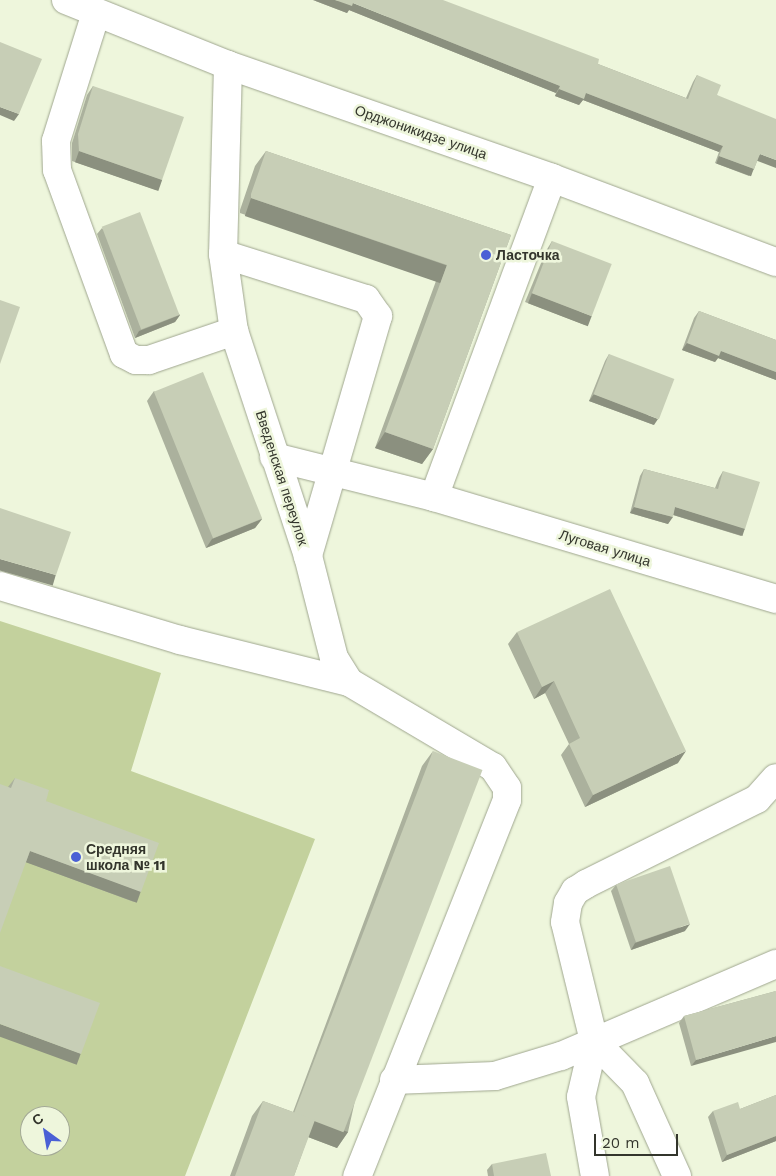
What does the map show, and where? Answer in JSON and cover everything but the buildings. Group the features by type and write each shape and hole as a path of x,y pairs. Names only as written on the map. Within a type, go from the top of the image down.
{"street":[{"name":"Орджоникидзе улица","path":"66,0 228,65 552,178 776,262"},
{"path":"96,12 56,141 58,170 124,354 136,360 149,360 234,331"},
{"name":"Введенская переулок","path":"228,65 223,254 234,331 308,556 334,658 349,682 493,767 507,788 507,800 394,1080"},
{"path":"434,497 552,178"},
{"path":"223,254 366,299 378,316 308,556"},
{"name":"Луговая улица","path":"274,457 434,497 776,599"},
{"path":"0,586 180,640 349,682"},
{"path":"595,1176 581,1098 594,1041 565,922 568,903 575,891 586,884 757,799 776,778"},
{"path":"357,1176 394,1080 495,1076 561,1056 776,964"},
{"path":"594,1041 635,1083 677,1176"}],"green space":[{"path":"0,621 161,673 131,771 315,839 185,1176 0,1176"}],"place":[{"name":"Ласточка","path":"486,255"},
{"name":"Средняя школа № 11","path":"76,857"}]}
